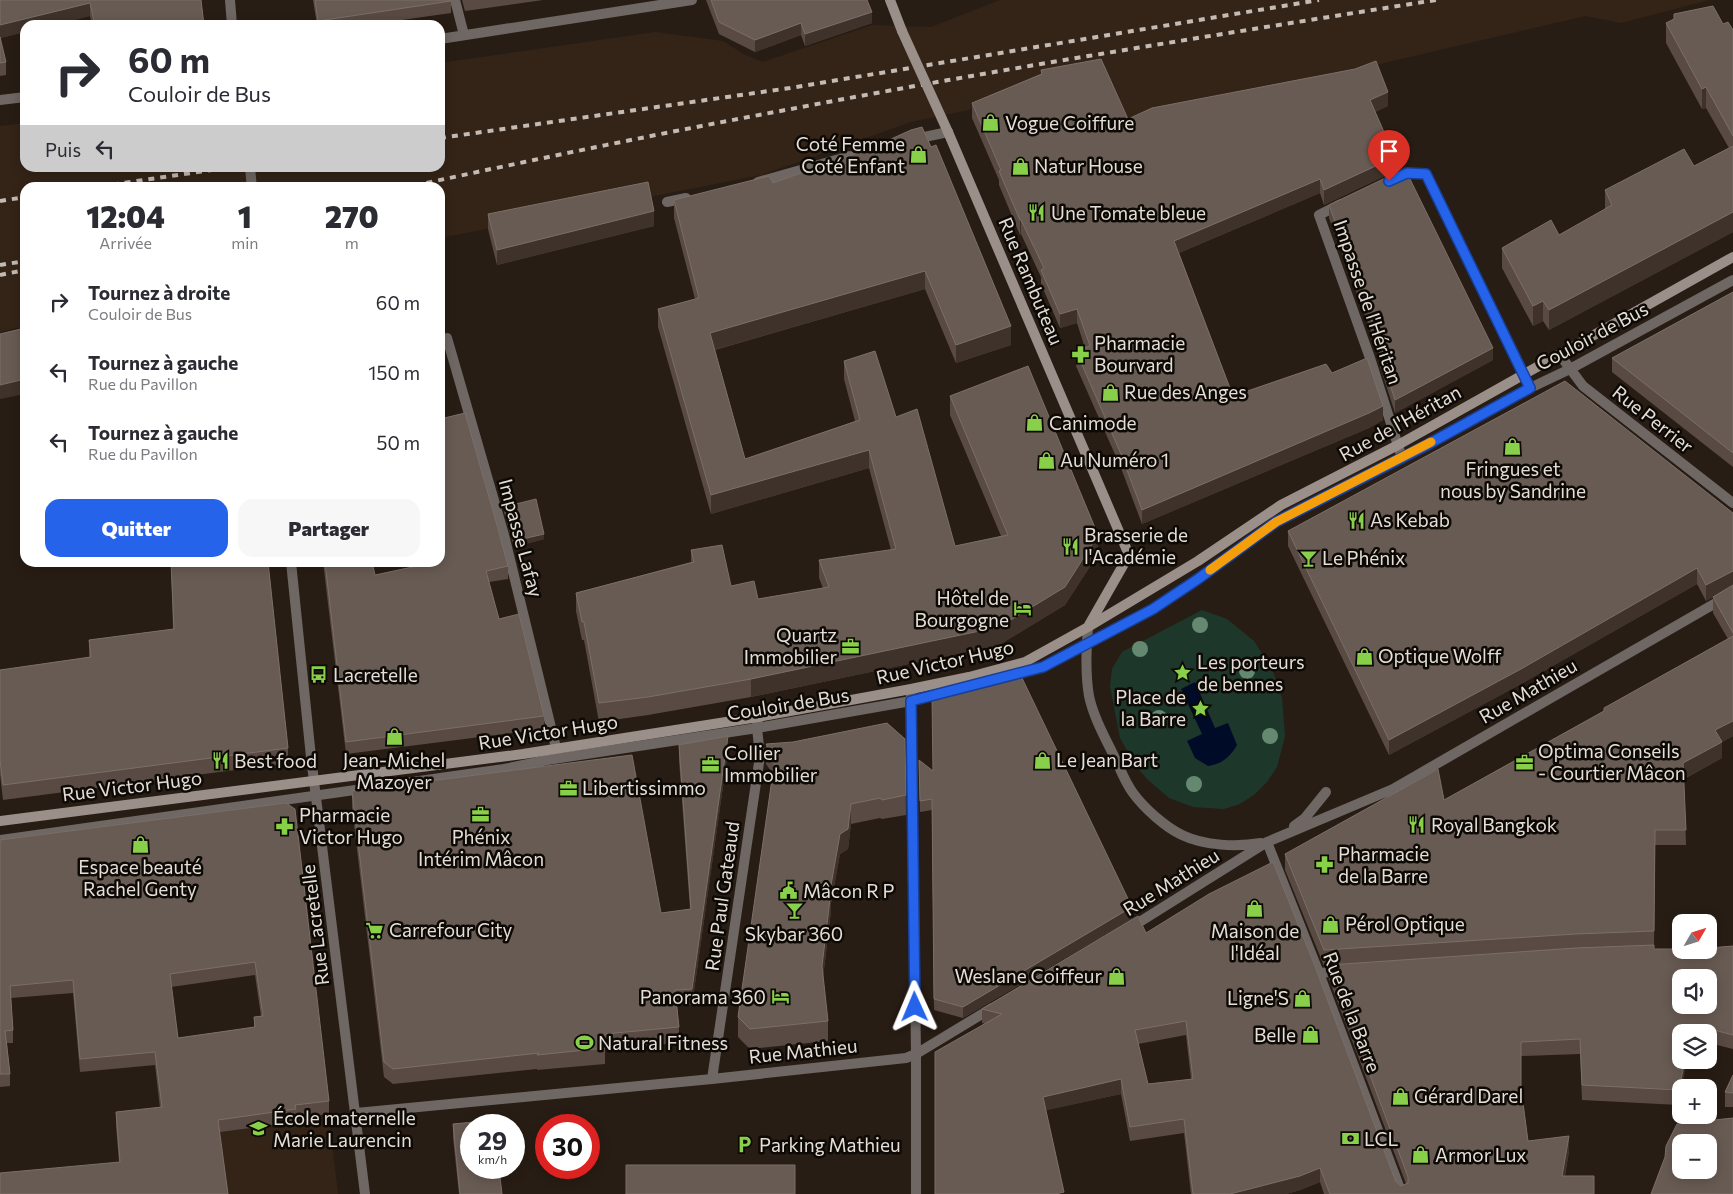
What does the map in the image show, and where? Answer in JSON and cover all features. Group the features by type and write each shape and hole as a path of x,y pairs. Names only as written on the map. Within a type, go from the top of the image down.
{"street":[{"path":"230,0 232,20"},
{"path":"455,0 464,35"},
{"path":"445,38 691,0"},
{"name":"Rue Rambuteau","path":"890,0 1129,555 1088,627"},
{"path":"0,100 20,98"},
{"path":"906,142 948,132"},
{"path":"744,185 862,153"},
{"path":"1380,185 1407,173 1426,174 1530,388"},
{"path":"667,202 696,196"},
{"name":"Impasse de l'Héritan","path":"1354,198 1319,215 1370,358 1402,458"},
{"name":"Rue de l'Héritan","path":"1088,627 1198,561 1281,505 1398,445 1733,257"},
{"name":"Couloir de Bus","path":"0,840 504,769 547,760 757,728 911,701 1043,667 1168,599 1276,522 1402,458 1733,280"},
{"name":"Impasse Lafay","path":"447,338 504,535 556,748"},
{"name":"Rue Perrier","path":"1560,355 1582,386 1733,503"},
{"name":"Rue Lacretelle","path":"292,567 316,795 365,1194"},
{"name":"Rue Mathieu","path":"1122,933 1267,842 1393,788 1733,593"},
{"path":"1088,627 1085,664 1089,697 1101,730 1132,792 1155,816 1182,835 1204,842 1226,844 1249,845 1267,842 1305,818 1326,792"},
{"name":"Rue Victor Hugo","path":"0,821 486,760 758,717 911,689 969,677 1025,662 1088,627"},
{"path":"911,689 916,1194"},
{"name":"Rue Paul Gateaud","path":"712,1079 760,756 757,728 758,717"},
{"name":"Rue de la Barre","path":"1267,842 1402,1194"},
{"path":"1318,973 1357,970"},
{"name":"Rue Mathieu","path":"356,1113 712,1079 906,1058 916,1054 1002,1003"}],"shaded area":[{"path":"1000,0 1709,0 1621,23 1585,16 1380,64 1273,92 1122,120 1024,85 968,110 911,122 761,175 445,237 445,182 20,182 20,327 0,332 0,126 20,124 20,172 445,172 445,62 655,32 723,41 745,55 763,62 872,25 931,27"},
{"name":"École maternelle Marie Laurencin","path":"320,1039 338,1194 44,1194 193,1167 183,1090"}],"green space":[{"path":"1202,610 1227,619 1254,641 1272,669 1282,698 1285,736 1277,767 1267,782 1255,794 1240,804 1224,809 1193,807 1169,798 1148,780 1135,765 1120,738 1110,686 1112,669 1122,652"}],"water":[{"path":"1195,682 1215,728 1228,723 1237,745 1225,759 1217,764 1208,766 1195,758 1187,741 1202,734 1181,689"}],"building":[{"path":"0,0 201,0 203,20 94,20 90,3 0,25"},
{"path":"315,0 451,0 325,20 318,20"},
{"path":"711,0 867,0 872,12 805,34 801,23 755,40 719,22"},
{"path":"1713,6 1723,24 1728,22 1733,30 1733,136 1706,87 1702,89 1666,23 1674,19 1674,14"},
{"path":"0,37 6,62 0,63"},
{"path":"1101,59 1128,119 1152,108 1355,69 1376,61 1388,92 1370,100 1395,157 1324,190 1320,179 1174,241 1233,396 1326,364 1332,373 1367,358 1383,406 1142,510 1121,454 1076,351 1090,346 1077,309 1060,314 1041,270 1044,268 1020,220 972,103 1042,74 1041,70"},
{"path":"922,127 931,147 936,145 1011,326 956,345 925,271 710,333 745,459 860,420 844,361 875,351 896,417 917,409 955,546 1008,535 950,396 1028,366 1098,535 1065,587 999,627 751,679 648,697 599,703 584,622 582,622 576,593 694,562 691,550 722,545 731,586 754,581 758,599 829,587 819,560 896,549 869,450 711,495 658,309 699,298 674,200 769,176 773,183 871,148"},
{"path":"1733,146 1733,212 1549,310 1543,301 1533,306 1502,248 1551,220 1559,235 1612,205 1605,190 1684,149 1694,166"},
{"path":"1400,171 1403,178 1408,175 1493,348 1395,400 1380,354 1383,352 1329,205"},
{"path":"648,182 654,211 497,250 488,214"},
{"path":"1733,292 1733,453 1612,358"},
{"path":"20,329 20,380 0,385 0,334"},
{"path":"1565,381 1733,513 1733,571 1706,585 1697,568 1521,669 1389,740 1288,531"},
{"path":"465,413 508,566 486,571 499,619 519,614 544,716 346,742 326,567 373,567 375,575 413,567 445,567 445,418"},
{"path":"536,499 544,534 514,541 504,507"},
{"path":"171,567 269,567 288,748 3,785 0,760 0,670 91,657 89,640 174,629"},
{"path":"1733,585 1733,633 1713,597"},
{"path":"1733,636 1733,721 1715,730 1722,742 1683,763 1686,830 1655,830 1654,931 1324,950 1285,854 1438,769 1444,800 1604,711 1604,708"},
{"path":"1022,678 1132,907 963,1007 934,999 932,799 920,801 919,760 933,771 932,697"},
{"name":"Mâcon R P","path":"887,723 905,739 906,795 851,804 848,829 840,834 830,891 822,966 828,1021 750,1029 738,1017 775,758 766,744 793,742"},
{"path":"728,736 692,989 675,990 679,1027 605,1034 605,1048 537,1055 539,1053 393,1069 384,1062 352,791 632,755 661,913 691,909 679,745"},
{"path":"286,803 295,809 329,1101 295,1105 296,1109 218,1120 228,1194 0,1194 0,1173 120,1162 116,1112 162,1107 155,1052 80,1059 73,980 10,986 13,1030 5,1031 10,1074 0,1074 0,840","holes":["255,962 263,1016 254,1017 255,1027 178,1038 170,974"]},
{"path":"1273,862 1313,961 1396,1182 1401,1186 1408,1183 1408,1177 1329,965 1576,948 1654,945 1654,949 1672,949 1672,959 1718,959 1718,947 1733,946 1733,1035 1717,1031 1717,1024 1672,1024 1672,1069 1683,1069 1681,1079 1672,1079 1672,1090 1582,1085 1580,1039 1521,1042 1521,1088 1528,1141 1569,1136 1562,1176 1594,1176 1594,1194 1330,1194 1320,1168 1300,1176 1230,1194 1193,1194 1184,1119 1130,1127 1121,1079 1043,1097 1064,1192 1056,1194 935,1194 935,1052 1002,1014 982,1009 1138,916 1146,933 1209,894","holes":["1186,1021 1193,1079 1148,1084 1135,1030"]},
{"path":"1733,1075 1733,1093 1725,1092"},
{"path":"1733,1118 1733,1194 1651,1194 1665,1157 1666,1146 1677,1124 1717,1124 1717,1120"},
{"path":"460,1123 460,1179 500,1179 502,1194 460,1194 453,1124"},
{"path":"626,1165 795,1165 795,1194 626,1194"}],"railway":[{"path":"445,137 790,88 1319,0"},
{"path":"431,182 645,137 952,79 1436,0"},
{"path":"130,182 198,172"},
{"path":"0,201 20,198"},
{"path":"0,265 20,262"},
{"path":"0,275 20,271"}],"slow traffic":[{"path":"1210,570 1276,522 1431,442"}],"place":[{"name":"Vogue Coiffure","path":"991,123"},
{"name":"Coté Femme Coté Enfant","path":"919,155"},
{"name":"Natur House","path":"1020,166"},
{"name":"Une Tomate bleue","path":"1037,213"},
{"name":"Pharmacie Bourvard","path":"1080,354"},
{"name":"Rue des Anges","path":"1110,392"},
{"name":"Canimode","path":"1035,423"},
{"name":"Fringues et nous by Sandrine","path":"1513,446"},
{"name":"Au Numéro 1","path":"1046,460"},
{"name":"As Kebab","path":"1356,520"},
{"name":"Brasserie de l'Académie","path":"1070,546"},
{"name":"Le Phénix","path":"1308,558"},
{"name":"Hôtel de Bourgogne","path":"1023,609"},
{"name":"Quartz Immobilier","path":"851,646"},
{"name":"Optique Wolff","path":"1364,656"},
{"name":"Les porteurs de bennes","path":"1183,673"},
{"name":"Lacretelle","path":"319,675"},
{"name":"Place de la Barre","path":"1200,708"},
{"name":"Jean-Michel Mazoyer","path":"394,737"},
{"name":"Le Jean Bart","path":"1042,760"},
{"name":"Best food","path":"220,761"},
{"name":"Optima Conseils - Courtier Mâcon","path":"1524,762"},
{"name":"Collier Immobilier","path":"710,764"},
{"name":"Libertissimmo","path":"568,788"},
{"name":"Phénix Intérim Mâcon","path":"481,814"},
{"name":"Royal Bangkok","path":"1417,825"},
{"name":"Pharmacie Victor Hugo","path":"285,826"},
{"name":"Espace beauté Rachel Genty","path":"140,844"},
{"name":"Pharmacie de la Barre","path":"1324,865"},
{"name":"Mâcon R P","path":"789,891"},
{"name":"Maison de l'Idéal","path":"1255,908"},
{"name":"Skybar 360","path":"794,911"},
{"name":"Pérol Optique","path":"1331,924"},
{"name":"Carrefour City","path":"375,930"},
{"name":"Weslane Coiffeur","path":"1116,976"},
{"name":"Panorama 360","path":"780,997"},
{"name":"Ligne'S","path":"1303,998"},
{"name":"Belle","path":"1310,1035"},
{"name":"Natural Fitness","path":"584,1043"},
{"name":"Gérard Darel","path":"1400,1096"},
{"name":"École maternelle Marie Laurencin","path":"259,1129"},
{"name":"LCL","path":"1350,1139"},
{"name":"Parking Mathieu","path":"745,1145"},
{"name":"Armor Lux","path":"1421,1155"}],"route":[{"path":"915,1007 911,701 1043,667 1153,609 1276,522 1425,446 1530,388 1426,174 1407,173 1389,181"}]}
